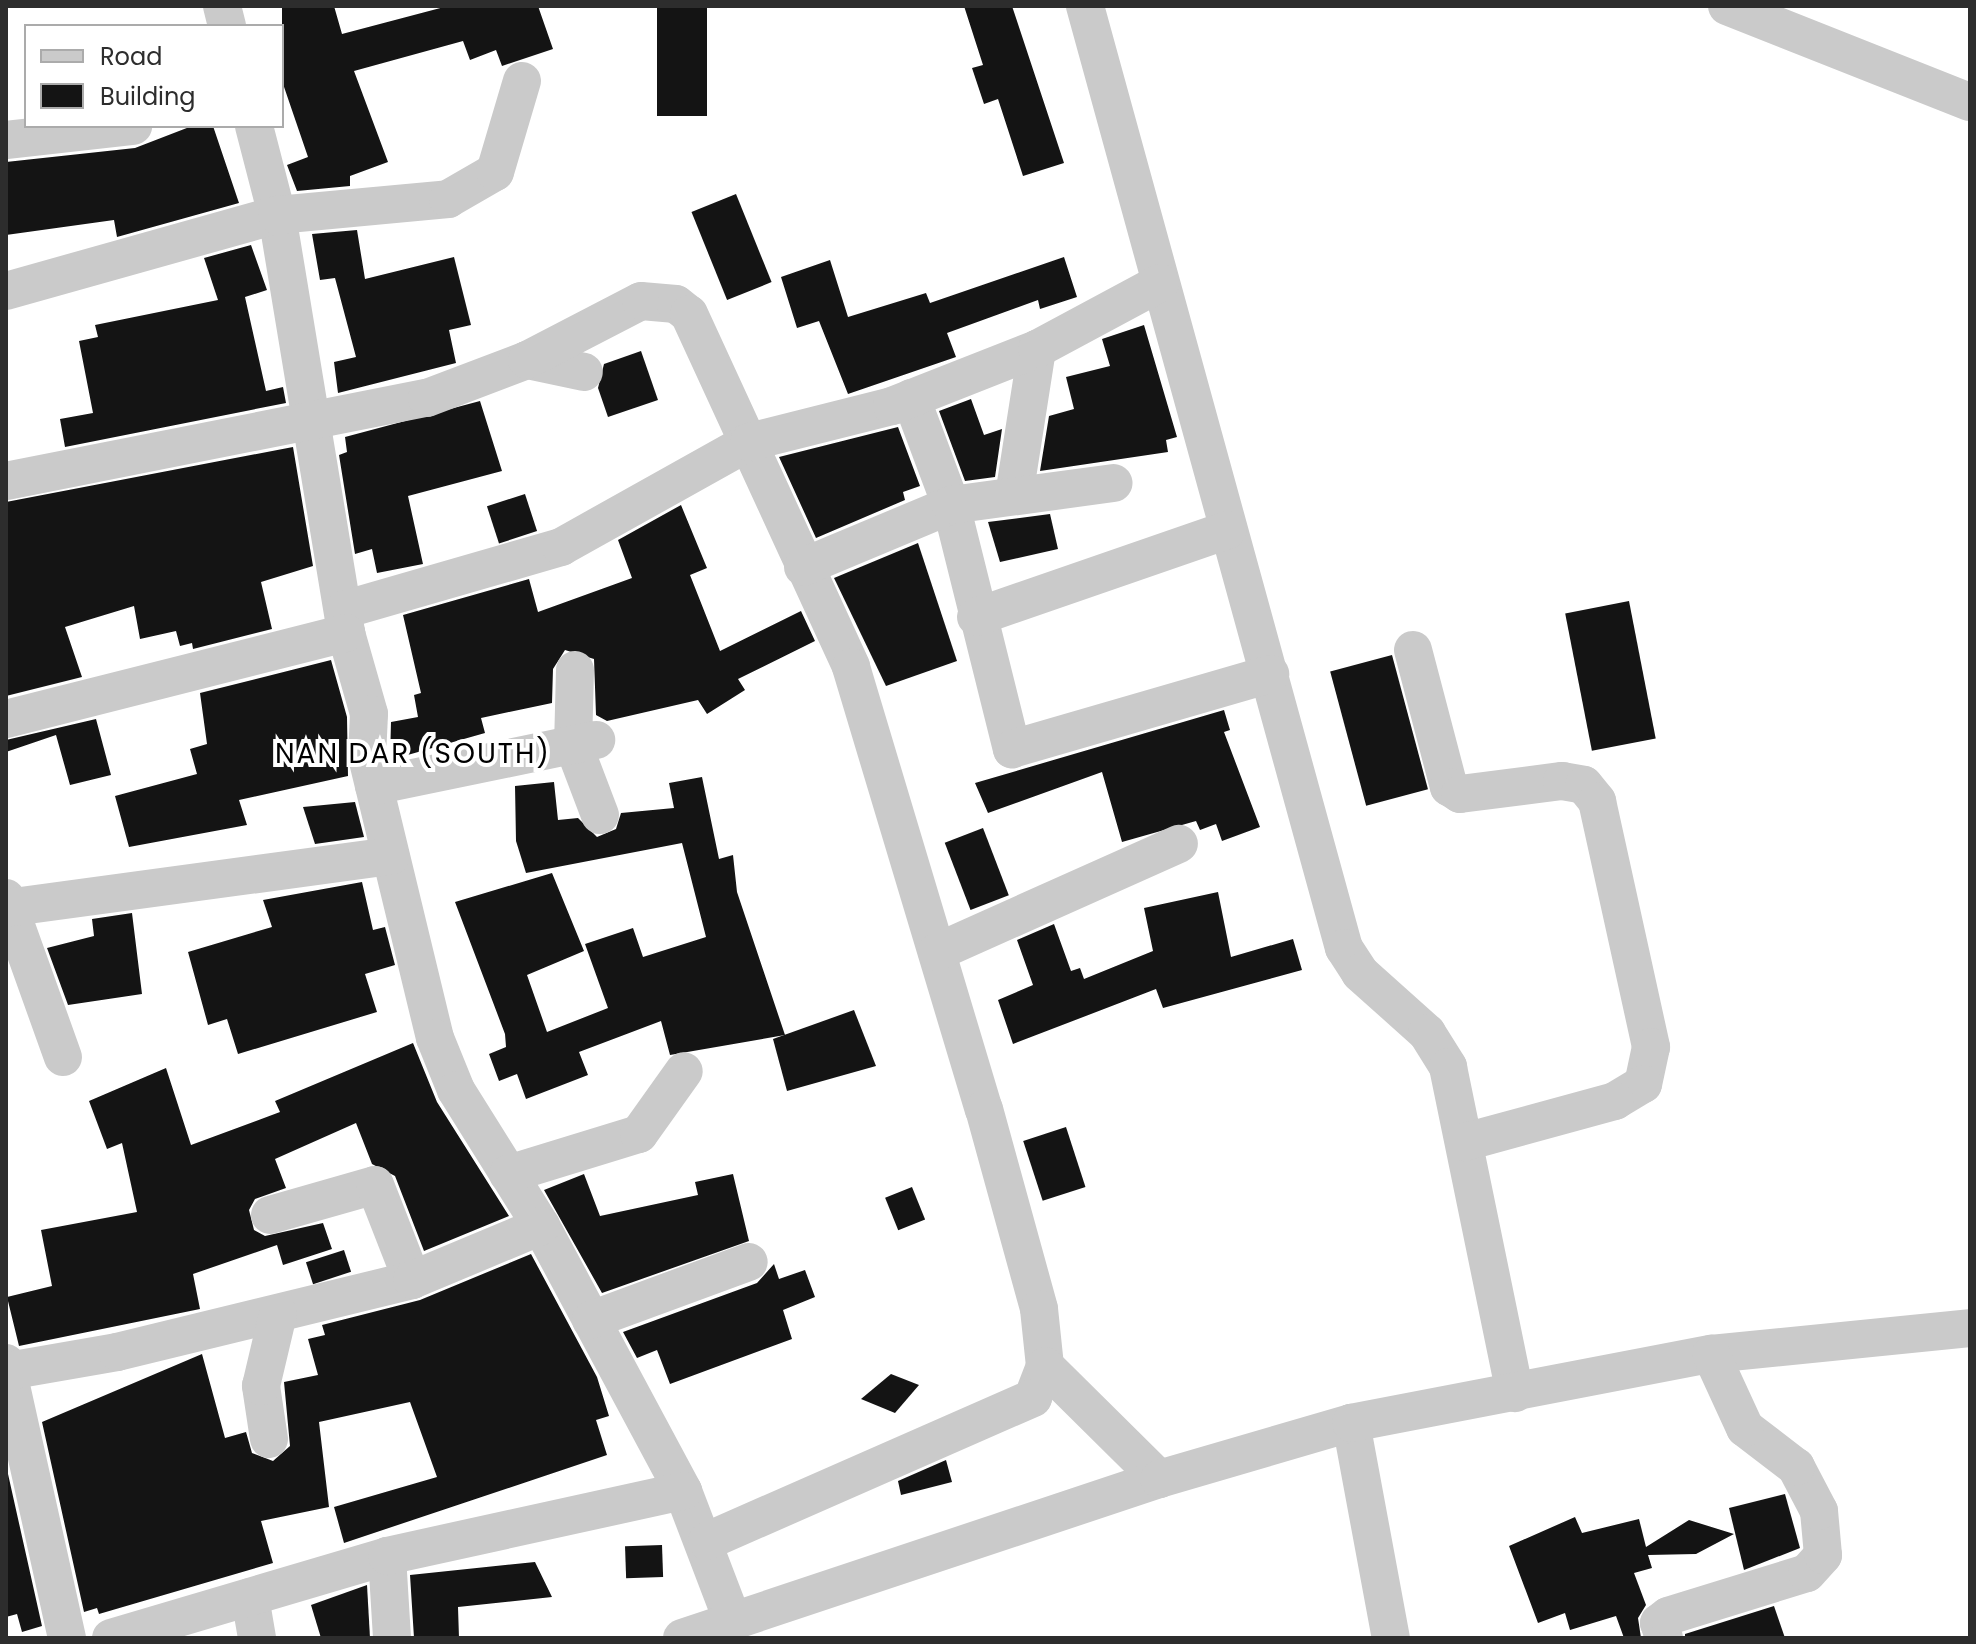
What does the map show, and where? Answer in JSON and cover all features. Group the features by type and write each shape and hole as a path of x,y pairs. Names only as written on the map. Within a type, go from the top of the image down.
{"street":[{"path":"1085,6 1344,948 1360,973 1427,1033 1448,1067 1515,1393"},
{"path":"1727,6 1970,102"},
{"path":"6,291 277,215 448,199 495,172 522,81"},
{"path":"6,140 115,128"},
{"path":"255,128 277,215 344,622 369,714 374,786 435,1038 456,1090 541,1226 683,1491 707,1541 731,1617"},
{"path":"6,719 344,622 561,547 749,442 911,398 1037,349 1160,283"},
{"path":"6,481 427,398 527,360 641,301 676,304 689,314 851,667 937,952 1039,1309 1045,1366 1033,1398 707,1541"},
{"path":"1014,496 1037,349"},
{"path":"527,360 584,372"},
{"path":"911,398 951,505 976,617 1012,749 1270,674"},
{"path":"803,567 951,505 1114,483"},
{"path":"976,617 1227,530"},
{"path":"1413,650 1449,787 1460,794 1562,781 1584,785 1597,801 1651,1047 1643,1084 1615,1101 1465,1142"},
{"path":"575,670 584,742 600,815"},
{"path":"374,786 584,742"},
{"path":"937,952 1179,844"},
{"path":"63,1057 7,904 391,856"},
{"path":"508,1174 639,1134 684,1071"},
{"path":"270,1215 375,1185 412,1280"},
{"path":"67,1638 7,1367 278,1314 412,1280 541,1226"},
{"path":"591,1320 749,1262"},
{"path":"269,1439 261,1386 278,1314"},
{"path":"682,1638 731,1617 1159,1479 1351,1423 1711,1354 1970,1328"},
{"path":"1664,1638 1659,1623 1668,1616 1807,1573 1823,1555 1819,1511 1796,1467 1745,1428 1711,1354"},
{"path":"1045,1366 1159,1479"},
{"path":"1351,1423 1391,1638"},
{"path":"111,1638 387,1556 683,1491"},
{"path":"387,1556 392,1638"},
{"path":"250,1597 257,1638"}],"building":[{"path":"282,6 334,6 342,34 448,6 538,6 553,49 502,66 496,50 470,60 463,41 354,71 388,162 350,176 350,186 297,191 287,165 308,157 284,87"},
{"path":"657,6 707,6 707,116 657,116"},
{"path":"964,6 1012,6 1064,163 1023,176 998,99 984,104 972,68 983,65"},
{"path":"187,128 214,128 239,203 117,237 114,220 6,235 6,162 135,148"},
{"path":"736,194 772,282 727,300 691,212"},
{"path":"357,230 365,279 454,257 471,325 449,330 456,363 338,393 334,362 356,357 335,278 320,280 312,234"},
{"path":"251,245 267,290 245,297 266,391 283,387 286,403 65,447 60,419 93,413 79,341 98,337 95,325 218,300 204,258"},
{"path":"1064,257 1077,297 1040,309 1038,300 947,333 956,357 848,394 819,321 797,328 781,277 830,260 848,317 926,293 930,303"},
{"path":"1144,325 1177,437 1166,440 1168,452 1040,471 1049,416 1074,409 1066,377 1110,366 1102,339"},
{"path":"641,351 658,400 608,417 598,388 604,364"},
{"path":"971,399 984,435 1002,429 995,477 965,481 939,411"},
{"path":"480,401 502,471 408,496 423,564 377,573 372,549 355,554 339,455 347,452 345,437"},
{"path":"898,427 920,486 903,492 905,500 816,538 779,457"},
{"path":"293,447 313,566 261,582 272,629 193,649 192,643 180,646 176,631 140,639 134,606 65,627 82,677 6,696 6,502"},
{"path":"525,494 537,531 499,543 487,506"},
{"path":"681,505 707,568 690,575 720,651 801,611 815,641 738,679 745,690 707,714 698,700 607,721 596,715 594,659 565,650 553,669 552,703 481,718 485,733 390,760 391,722 418,717 414,695 421,693 403,615 529,579 538,612 632,578 618,540"},
{"path":"1050,514 1058,549 1000,562 988,522"},
{"path":"918,543 957,661 886,686 834,578"},
{"path":"1629,601 1656,738 1592,751 1565,613"},
{"path":"1392,655 1428,789 1366,806 1330,672"},
{"path":"331,660 347,717 348,776 239,800 247,825 129,847 115,796 197,774 190,749 207,744 200,693"},
{"path":"1224,710 1230,730 1224,732 1260,827 1222,841 1216,824 1200,830 1196,821 1122,842 1102,772 988,813 975,783"},
{"path":"96,719 111,775 70,785 56,735 6,752 6,740"},
{"path":"702,777 719,859 733,855 737,892 785,1035 670,1055 661,1021 579,1052 588,1075 526,1099 517,1074 499,1081 489,1054 506,1047 505,1034 455,902 552,873 584,951 527,975 547,1032 608,1008 585,944 633,928 643,957 706,937 682,843 526,873 516,841 515,786 554,782 558,820 578,818 597,837 616,829 621,813 674,808 669,783"},
{"path":"355,802 364,837 315,844 303,807"},
{"path":"983,828 1009,895 971,910 945,843"},
{"path":"362,882 373,930 385,927 395,965 365,974 377,1012 238,1054 227,1019 208,1025 188,952 272,927 263,900"},
{"path":"1218,892 1231,957 1293,939 1302,970 1163,1008 1156,989 1013,1044 998,1000 1033,985 1017,940 1054,924 1071,971 1080,968 1084,979 1153,951 1144,908"},
{"path":"132,913 142,994 68,1005 47,948 94,936 92,919"},
{"path":"854,1010 876,1066 787,1091 773,1039"},
{"path":"413,1043 437,1102 509,1216 424,1251 395,1176 372,1164 356,1123 275,1159 286,1188 255,1199 249,1210 254,1230 265,1236 323,1223 332,1249 283,1265 277,1245 193,1274 200,1309 19,1346 7,1297 52,1286 41,1230 137,1212 122,1143 107,1149 89,1101 166,1068 191,1145 280,1112 275,1101"},
{"path":"1066,1127 1085,1187 1043,1201 1023,1141"},
{"path":"584,1174 600,1216 698,1195 695,1182 733,1174 749,1241 602,1293 544,1190"},
{"path":"912,1187 925,1219 898,1230 885,1198"},
{"path":"344,1250 351,1272 313,1284 306,1262"},
{"path":"531,1254 597,1377 609,1416 596,1420 607,1455 344,1543 334,1507 437,1477 410,1402 319,1422 329,1507 261,1521 273,1563 99,1614 97,1608 84,1612 42,1422 202,1354 225,1438 246,1432 252,1453 273,1461 290,1446 284,1382 318,1375 308,1339 325,1335 322,1325 420,1300"},
{"path":"774,1264 779,1279 805,1270 815,1297 783,1310 792,1339 670,1384 657,1350 637,1358 623,1332 757,1283"},
{"path":"891,1374 919,1385 895,1413 861,1399"},
{"path":"946,1460 952,1482 901,1495 898,1481"},
{"path":"6,1465 42,1626 22,1632 17,1614 6,1617"},
{"path":"1785,1494 1800,1548 1744,1570 1729,1508"},
{"path":"1575,1517 1582,1533 1639,1519 1646,1547 1689,1520 1734,1534 1696,1554 1648,1555 1652,1568 1634,1573 1646,1605 1638,1618 1641,1638 1624,1638 1616,1616 1570,1630 1565,1613 1538,1623 1509,1546"},
{"path":"662,1545 663,1577 626,1578 625,1546"},
{"path":"535,1562 552,1597 458,1607 459,1638 414,1638 410,1575"},
{"path":"367,1585 370,1638 321,1638 311,1605"},
{"path":"1774,1606 1785,1638 1685,1638 1685,1634"}],"district":[{"name":"NAN DAR (SOUTH)","path":"413,754"}]}
